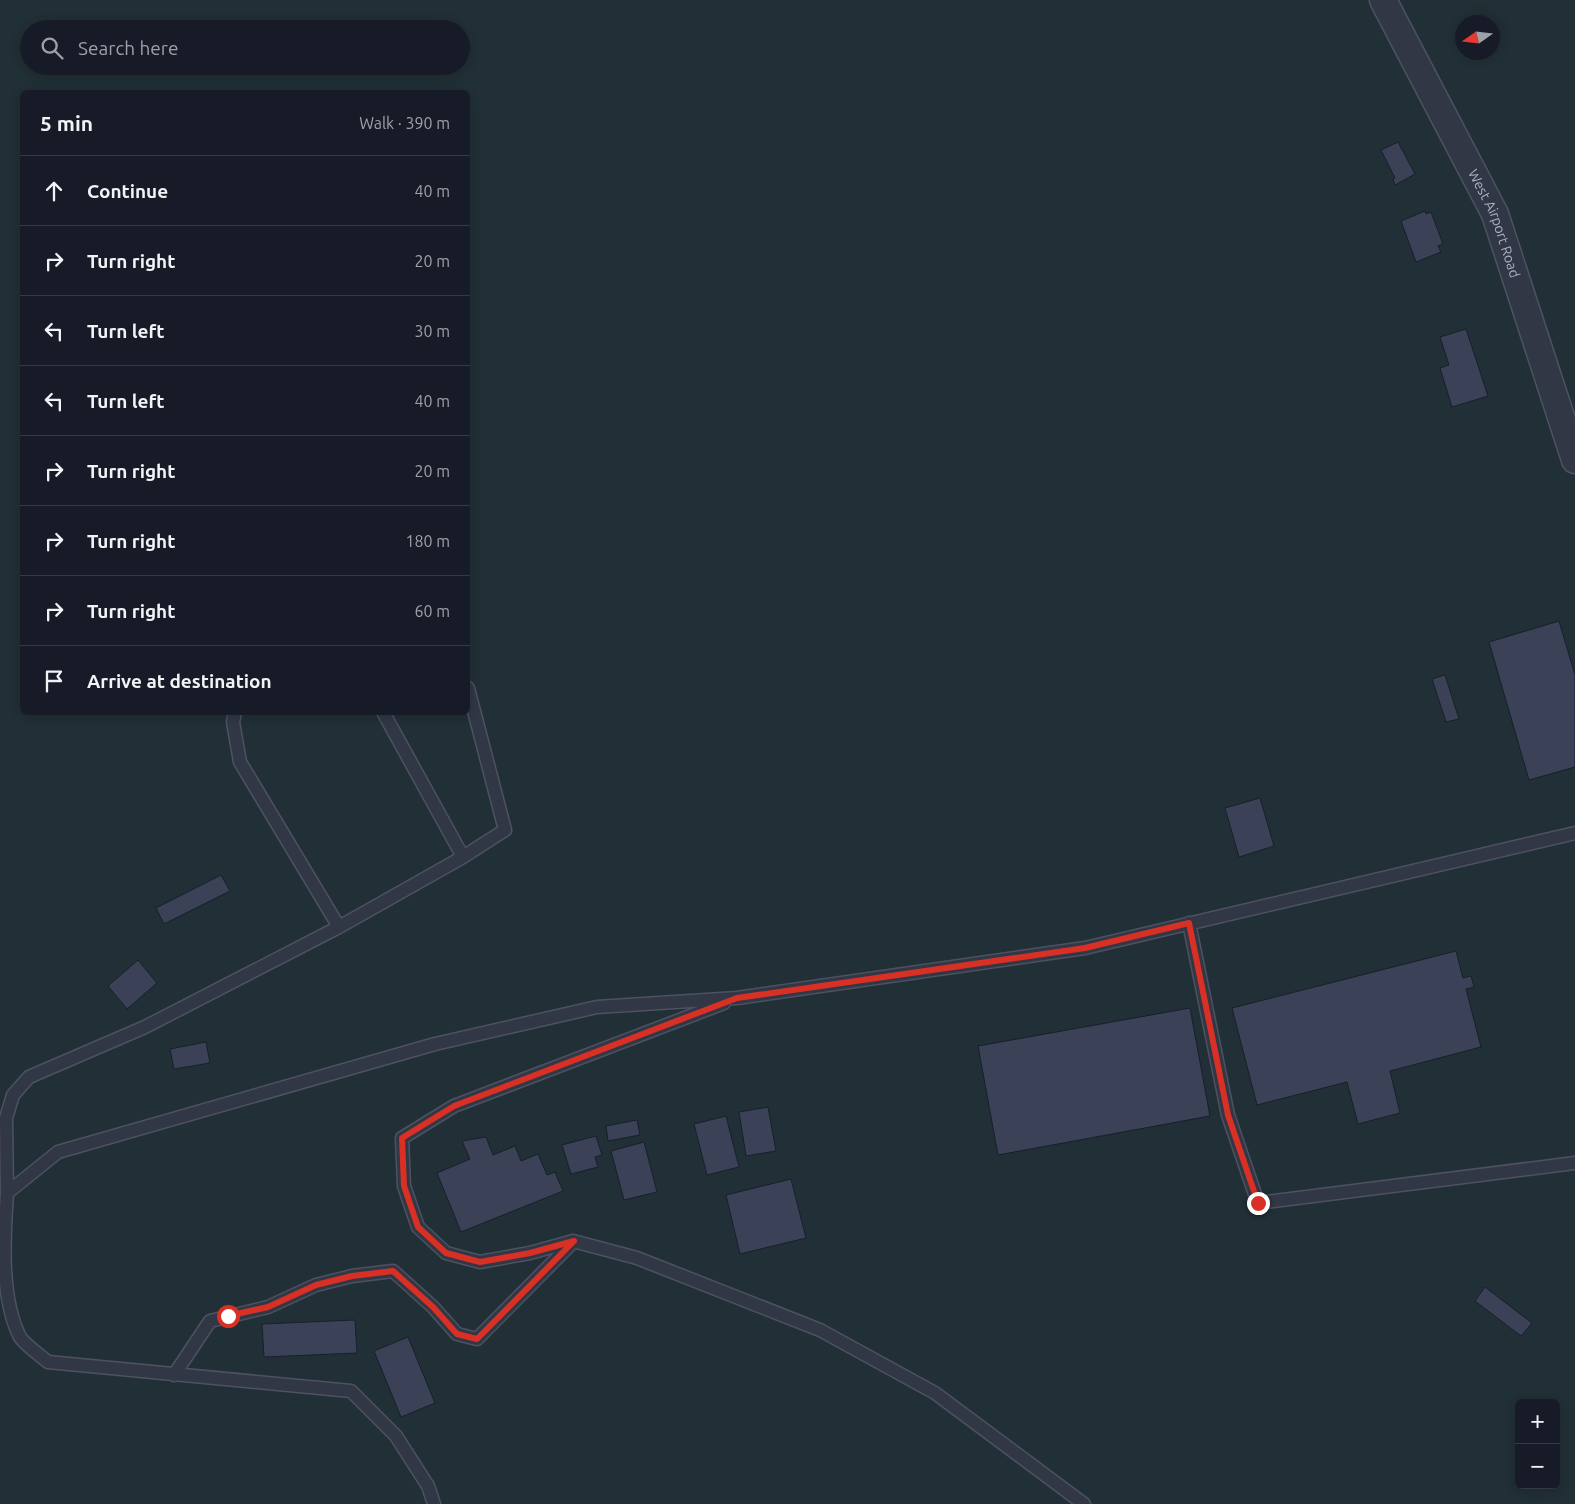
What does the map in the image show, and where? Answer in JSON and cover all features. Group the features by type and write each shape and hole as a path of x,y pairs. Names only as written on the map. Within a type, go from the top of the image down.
{"street":[{"name":"West Airport Road","path":"1383,0 1495,214 1575,460"}],"lane":[{"path":"434,1504 428,1486 396,1436 351,1392 48,1362 20,1338 8,1307 3,1252 7,1193 6,1118 13,1095 29,1077 145,1026 339,927 463,857 505,830 470,696"},
{"path":"234,715 233,722 240,762 339,927"},
{"path":"385,715 463,857"},
{"path":"7,1193 58,1152 435,1044 597,1007 737,998 1085,948 1575,832"},
{"path":"1189,923 1228,1115 1258,1203 1575,1163"},
{"path":"737,998 454,1106 402,1138 404,1186 418,1227 446,1253 480,1262 530,1253 574,1241 637,1258 820,1330 935,1393 1084,1504"},
{"path":"174,1375 210,1321 268,1307 316,1285 352,1276 393,1271 433,1307 457,1334 477,1339 574,1241"}],"shaded area":[{"path":"0,0 1575,0 1575,1504 0,1504"}],"building":[{"path":"1398,142 1415,174 1395,185 1393,179 1395,178 1381,150"},
{"path":"1425,211 1426,214 1431,212 1443,244 1438,246 1441,252 1416,262 1401,221"},
{"path":"1466,329 1488,396 1452,407 1440,368 1449,365 1440,337"},
{"path":"1559,621 1575,675 1575,767 1529,780 1489,642"},
{"path":"1445,675 1459,719 1446,722 1432,679"},
{"path":"1260,798 1274,846 1239,857 1225,808"},
{"path":"221,875 230,891 164,924 156,908"},
{"path":"1456,951 1463,978 1471,976 1474,987 1466,989 1481,1047 1390,1071 1400,1113 1358,1124 1347,1082 1257,1105 1232,1008"},
{"path":"138,960 157,983 127,1009 108,986"},
{"path":"1190,1008 1210,1116 998,1155 978,1046"},
{"path":"206,1042 210,1063 174,1069 170,1049"},
{"path":"768,1107 776,1151 746,1156 739,1112"},
{"path":"726,1116 739,1167 707,1175 694,1124"},
{"path":"637,1120 640,1135 608,1141 606,1126"},
{"path":"596,1136 602,1155 595,1157 598,1167 571,1174 562,1145"},
{"path":"486,1137 493,1155 515,1146 521,1161 538,1154 547,1175 555,1172 563,1191 461,1232 437,1173 470,1159 462,1141"},
{"path":"644,1142 657,1192 624,1200 611,1151"},
{"path":"791,1179 806,1238 740,1254 726,1195"},
{"path":"1485,1287 1532,1323 1521,1336 1475,1301"},
{"path":"355,1320 357,1353 264,1357 262,1324"},
{"path":"408,1337 435,1403 401,1417 374,1351"}],"route":[{"path":"228,1316 268,1307 316,1285 352,1276 393,1271 433,1307 457,1334 477,1339 574,1241 530,1253 480,1262 446,1253 418,1227 404,1186 402,1138 454,1106 737,998 1085,948 1189,923 1228,1115 1258,1203"}]}
